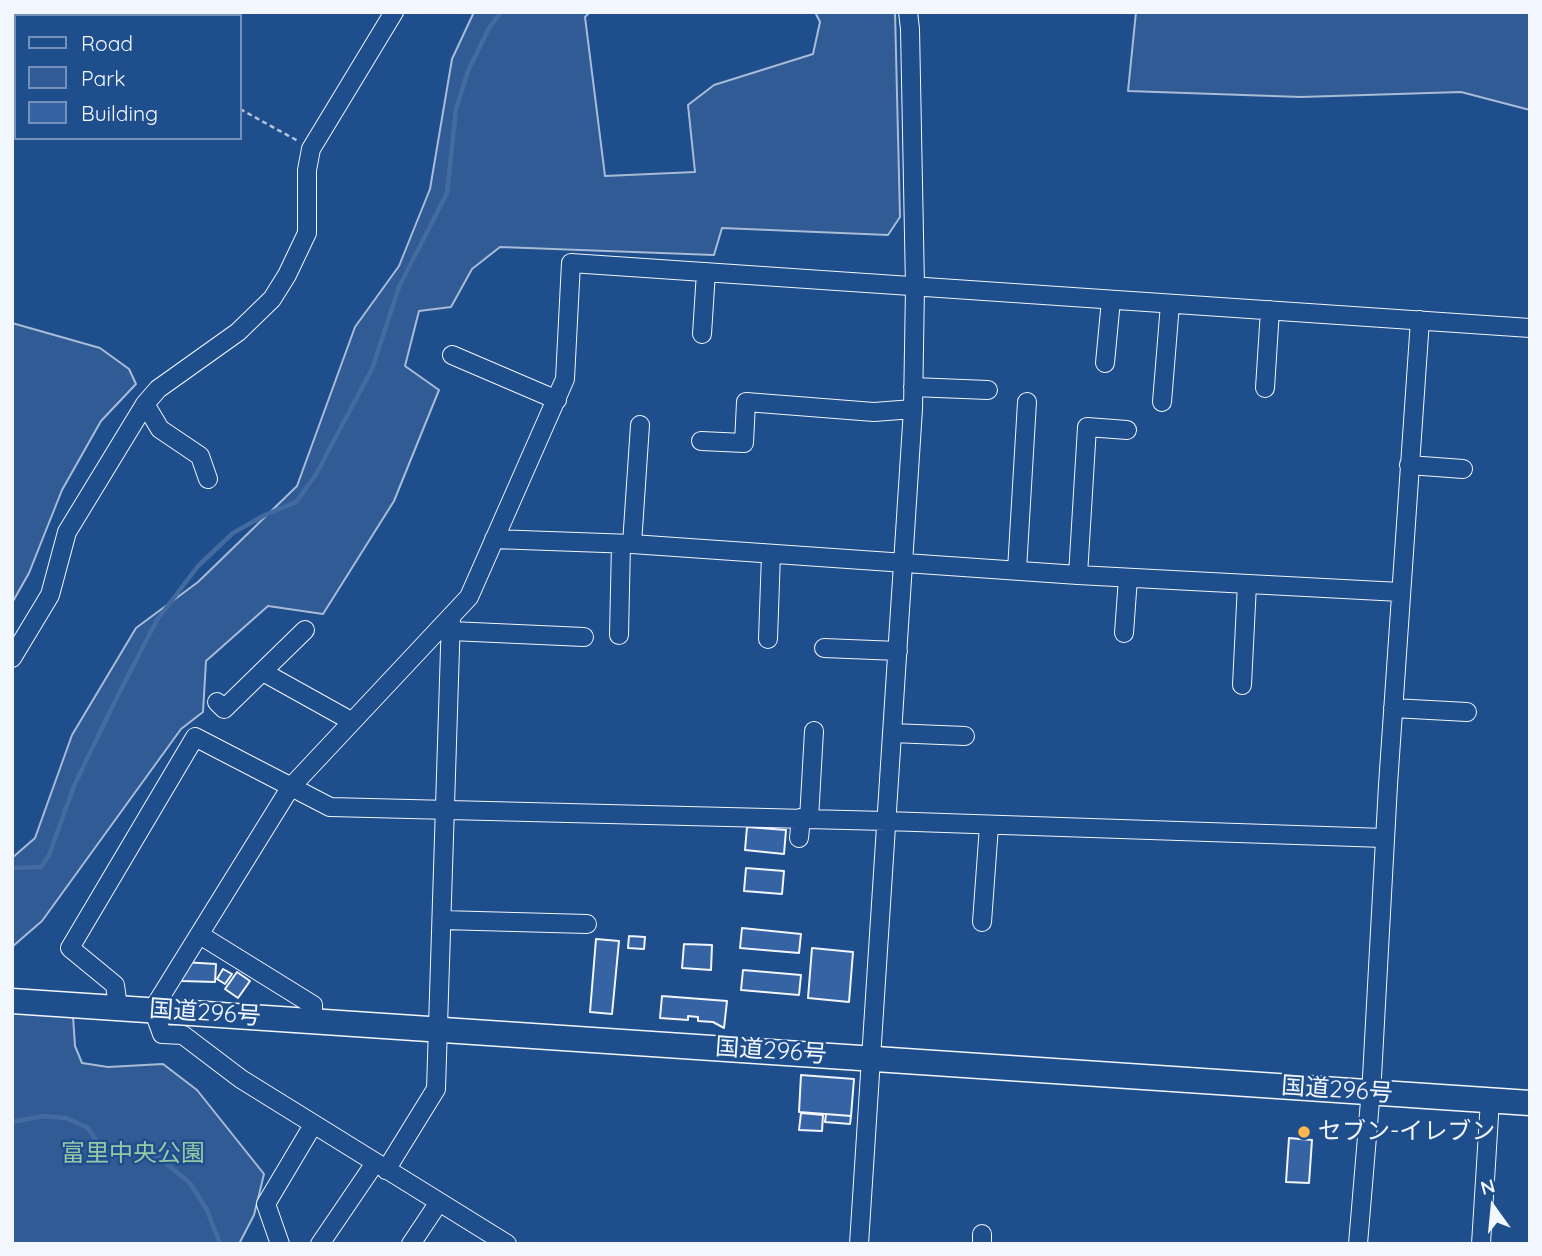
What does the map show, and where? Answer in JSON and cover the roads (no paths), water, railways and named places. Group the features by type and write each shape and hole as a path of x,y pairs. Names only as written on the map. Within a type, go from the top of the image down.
{"highway":[{"name":"国道296号","path":"12,1000 1530,1103"}],"street":[{"path":"12,658 50,595 68,532 145,404 158,389 238,332 272,299 287,275 307,233 307,170 312,149 394,12"},
{"path":"859,1244 913,409 915,287 908,12"},
{"path":"505,1243 241,1079 183,1035 162,1034 153,1009 290,788 351,720 451,624 469,597 565,379 571,263 1530,328"},
{"path":"702,334 706,272"},
{"path":"1105,363 1111,300"},
{"path":"1162,402 1170,304"},
{"path":"1265,388 1270,310"},
{"path":"1358,1244 1371,1093 1384,838 1420,320"},
{"path":"452,355 557,400"},
{"path":"913,387 988,390"},
{"path":"701,441 744,443 746,402 874,412 913,409"},
{"path":"1017,570 1027,402"},
{"path":"145,404 160,429 200,456 208,479"},
{"path":"619,635 640,425"},
{"path":"1078,575 1087,427 1127,429"},
{"path":"1409,465 1463,469"},
{"path":"494,538 627,544 1128,578 1400,592"},
{"path":"768,639 771,554"},
{"path":"1124,633 1128,578"},
{"path":"1242,685 1248,584"},
{"path":"451,624 584,637"},
{"path":"320,1244 436,1089 451,624"},
{"path":"217,702 224,709 305,630"},
{"path":"824,648 898,651"},
{"path":"263,672 351,720"},
{"path":"1393,708 1467,712"},
{"path":"799,838 805,818 814,731"},
{"path":"892,733 965,736"},
{"path":"118,1007 115,985 70,948 195,737 330,807 805,818 1384,838"},
{"path":"982,922 989,826"},
{"path":"442,920 587,924"},
{"path":"200,935 313,1005 313,1021"},
{"path":"1481,1244 1490,1100"},
{"path":"281,1244 266,1203 313,1125"},
{"path":"411,1244 439,1202"}],"waterway":[{"path":"12,868 41,867 49,855 74,786 117,697 157,620 198,566 233,533 296,502 315,476 372,369 399,287 447,193 456,109 468,71 489,28 501,12"},
{"path":"12,1122 43,1116 66,1118 88,1128 102,1150 120,1158 143,1149 162,1160 190,1183 207,1210 220,1244"}],"place":[{"name":"セブン-イレブン","path":"1304,1132"}],"park label":[{"name":"富里中央公園","path":"133,1154"}]}
